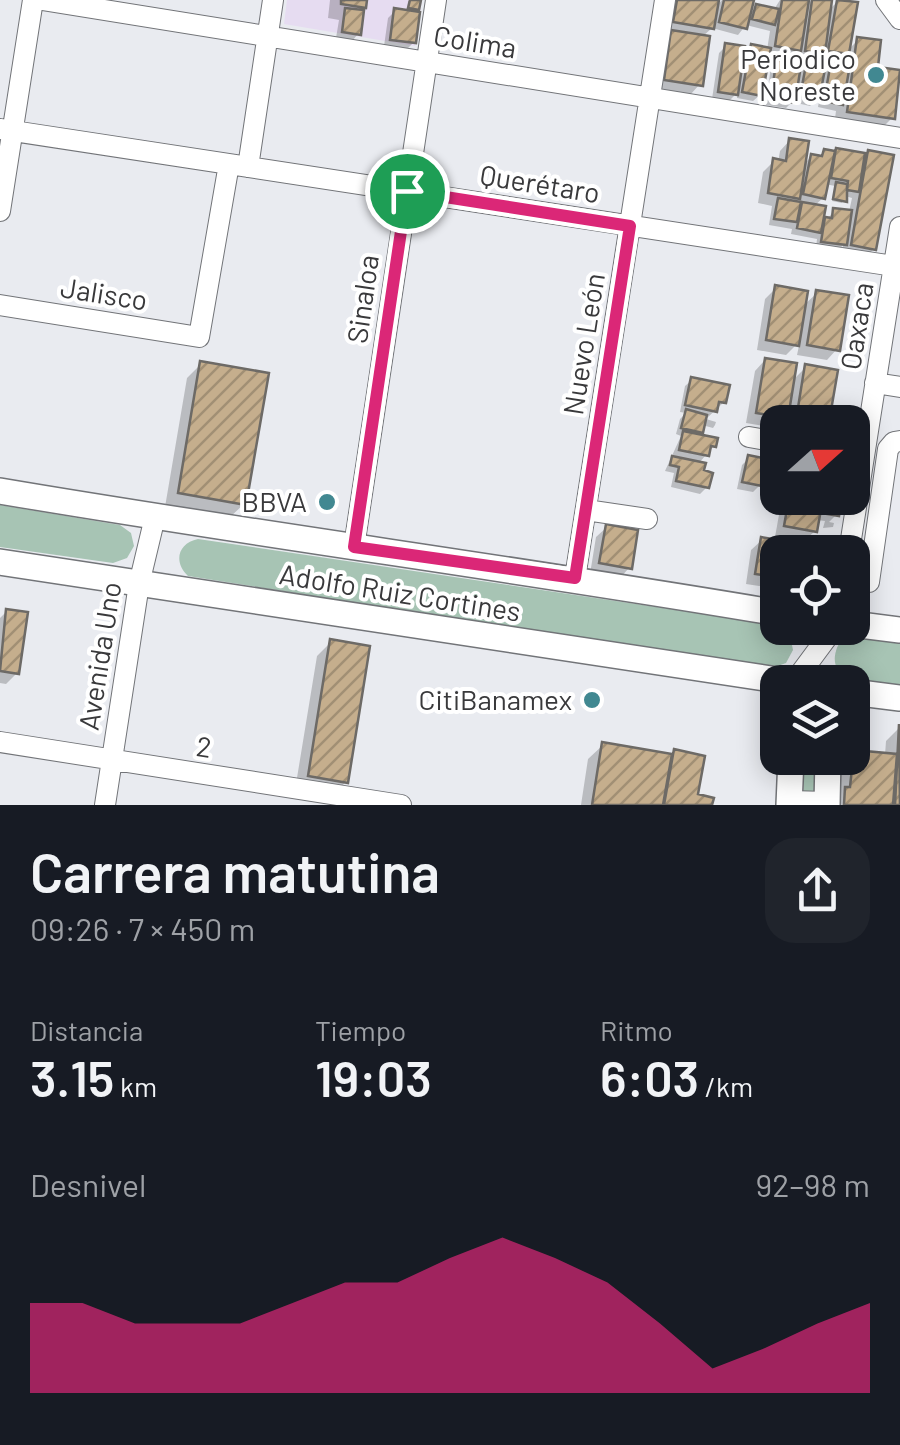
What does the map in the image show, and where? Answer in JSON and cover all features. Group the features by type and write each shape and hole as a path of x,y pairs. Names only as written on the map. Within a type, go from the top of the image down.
{"main road":[{"name":"Adolfo Ruiz Cortines","path":"0,491 760,610"},
{"name":"Adolfo Ruiz Cortines","path":"0,562 760,677"},
{"path":"870,626 900,630"},
{"path":"870,694 900,698"},
{"path":"790,803 791,775"},
{"path":"827,804 828,775"}],"street":[{"path":"0,211 6,130 33,0"},
{"name":"Colima","path":"42,0 900,138"},
{"path":"239,165 273,0"},
{"name":"Sinaloa","path":"354,547 436,0"},
{"name":"Nuevo León","path":"575,578 666,0"},
{"path":"886,0 900,19"},
{"name":"Querétaro","path":"6,130 894,266"},
{"name":"Jalisco","path":"0,305 199,337 239,165"},
{"name":"Oaxaca","path":"870,407 900,227"},
{"path":"876,383 900,386"},
{"path":"749,437 760,439"},
{"path":"870,575 888,450 900,441"},
{"path":"586,510 647,519"},
{"name":"Avenida Uno","path":"105,805 139,584 155,517"},
{"path":"805,665 821,645"},
{"name":"2","path":"0,742 401,805"},
{"path":"790,803 827,804"}],"shaded area":[{"path":"287,0 422,0 415,46 284,24"}],"green space":[{"path":"0,505 120,525 131,533 134,546 127,558 113,563 0,547"},
{"path":"191,541 760,622 760,645 792,645 793,650 786,663 760,666 188,576 179,559 182,549"},
{"path":"870,636 900,640 900,688 870,684 870,665 836,665 837,648 870,645"},
{"path":"804,775 818,775 817,805 803,805"}],"building":[{"path":"341,0 367,0 366,8 341,4"},
{"path":"410,0 421,0 419,10 408,8"},
{"path":"677,0 719,0 714,29 673,22"},
{"path":"724,0 754,0 747,29 719,22"},
{"path":"782,0 809,0 801,51 775,46"},
{"path":"812,0 832,0 825,54 805,51"},
{"path":"837,0 858,2 849,54 828,51"},
{"path":"756,4 779,9 775,25 752,19"},
{"path":"345,8 364,10 361,35 342,32"},
{"path":"394,8 420,12 416,43 390,40"},
{"path":"671,30 710,36 703,86 664,80"},
{"name":"Periodico Noreste","path":"857,37 881,40 878,67 900,70 895,119 847,112"},
{"path":"725,43 745,46 738,95 718,92"},
{"path":"751,44 771,48 762,96 742,92"},
{"path":"777,55 802,59 795,103 771,99"},
{"path":"808,55 827,59 819,100 800,96"},
{"path":"832,56 851,59 843,105 824,101"},
{"path":"789,138 809,141 800,199 768,193 773,158 786,161"},
{"path":"836,148 865,153 859,192 847,190 848,181 831,178"},
{"path":"824,149 835,151 825,199 803,194 811,154 822,156"},
{"path":"868,150 894,155 876,250 851,245"},
{"path":"836,182 847,184 847,202 833,199"},
{"path":"778,198 801,202 797,222 774,219"},
{"path":"802,202 826,206 821,233 797,228"},
{"path":"833,208 852,210 847,245 821,242 825,217 832,218"},
{"path":"775,285 808,291 799,346 766,340"},
{"path":"816,290 849,295 840,351 807,345"},
{"path":"765,358 797,363 790,405 760,405 760,414 756,413"},
{"path":"200,361 269,373 246,505 178,493"},
{"path":"805,364 838,370 832,405 798,405"},
{"path":"691,377 730,385 726,403 719,402 717,412 685,405"},
{"path":"686,409 707,415 703,433 681,428"},
{"path":"683,431 718,438 716,447 711,446 709,456 679,450"},
{"path":"748,455 760,457 760,486 742,482"},
{"path":"672,456 706,463 704,470 713,473 709,488 676,481 679,467 670,465"},
{"path":"786,515 820,515 817,532 784,526"},
{"path":"606,524 638,530 632,569 599,563"},
{"path":"760,543 760,575 755,574"},
{"path":"6,609 28,612 19,674 0,671"},
{"path":"330,639 370,646 348,783 308,776"},
{"path":"899,724 900,805 895,805"},
{"path":"602,742 672,754 663,805 592,805"},
{"path":"674,749 705,756 698,794 714,798 712,805 664,805"},
{"path":"870,751 897,754 893,805 844,805 845,787 850,787 851,775 870,775"}],"place":[{"name":"Periodico Noreste","path":"876,75"},
{"name":"BBVA","path":"327,502"},
{"name":"CitiBanamex","path":"592,700"}],"route":[{"path":"407,191 630,226 575,578 354,547 407,191"}]}
